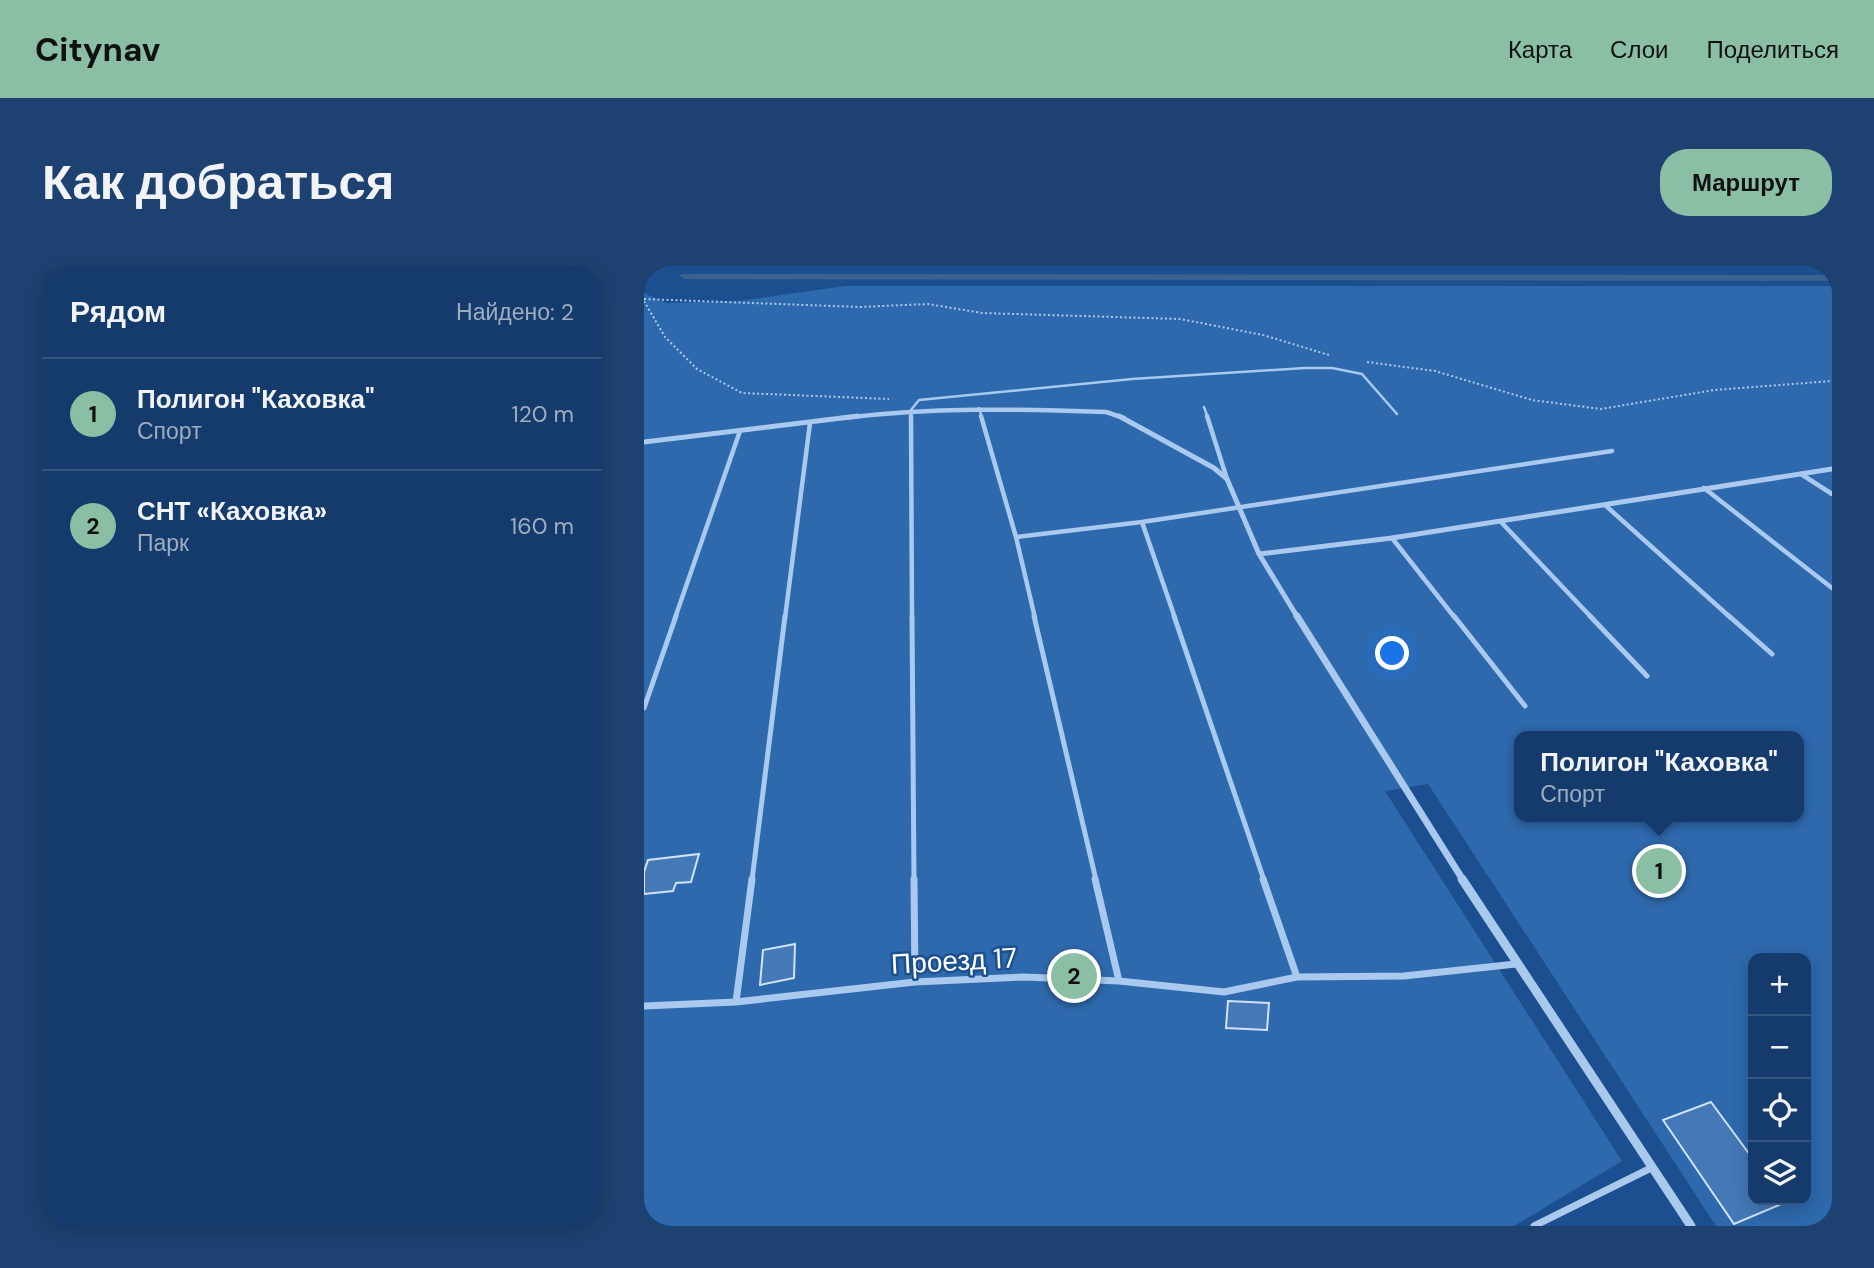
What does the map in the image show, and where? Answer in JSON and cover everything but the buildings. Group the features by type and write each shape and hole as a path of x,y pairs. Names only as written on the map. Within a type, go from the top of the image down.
{"street":[{"path":"644,442 911,410 979,408 1106,412 1129,420 1214,468 1227,479 1259,554 1516,964 1691,1226"},
{"path":"1259,554 1501,522 1832,469"}],"lane":[{"path":"915,982 911,410 919,400 1132,379 1332,368 1363,374 1397,414"},
{"path":"1204,407 1227,479"},
{"path":"979,408 1016,537 1119,981"},
{"path":"736,1002 810,423"},
{"path":"644,708 740,431"},
{"path":"1016,537 1142,522 1612,451"},
{"path":"1801,474 1832,494"},
{"path":"1704,488 1832,588"},
{"path":"1605,505 1772,654"},
{"path":"1142,522 1297,977"},
{"path":"1501,522 1647,676"},
{"path":"1392,538 1525,706"},
{"name":"Проезд 17","path":"644,1006 736,1002 915,982 1024,977 1119,981 1224,992 1297,977 1404,976 1516,964"},
{"path":"1534,1226 1651,1168"}],"path":[{"path":"644,300 859,307 928,304 982,313 1180,319 1309,346 1337,358"},
{"path":"644,300 665,337 697,369 741,393 919,400"},
{"path":"1361,361 1435,371 1532,400 1601,409 1714,390 1832,381"}],"shaded area":[{"path":"845,286 1832,286 1832,1226 1716,1226 1428,784 1385,791 1622,1161 1514,1226 644,1226 644,293 666,303 739,301"}],"waterway":[{"path":"685,276 1832,278"}],"place":[{"name":"Полигон \"Каховка\"","path":"1659,871"},
{"name":"СНТ «Каховка»","path":"1074,976"}]}
